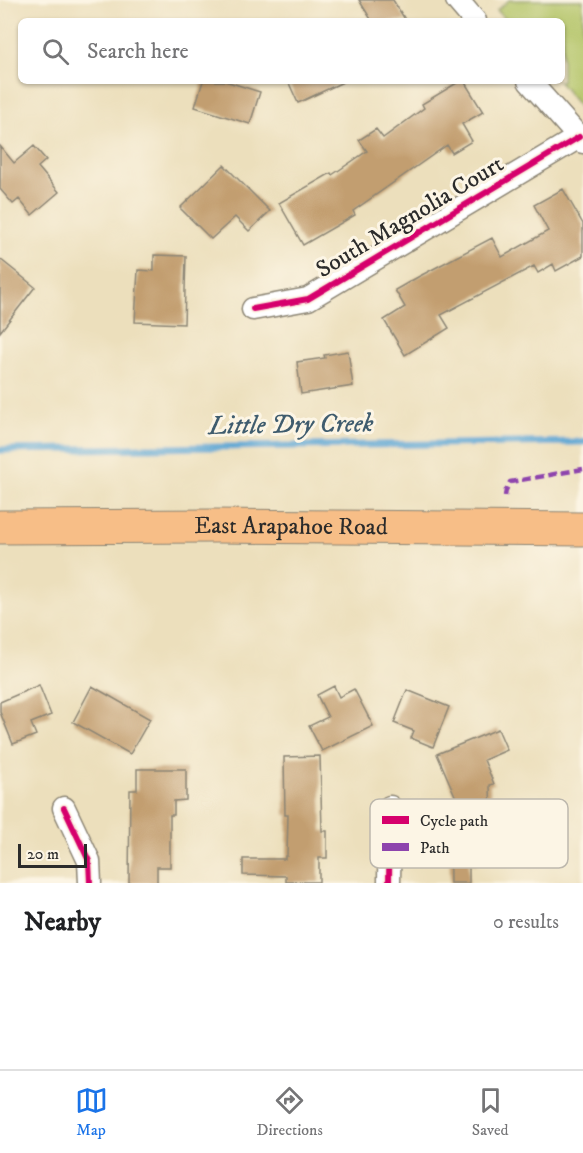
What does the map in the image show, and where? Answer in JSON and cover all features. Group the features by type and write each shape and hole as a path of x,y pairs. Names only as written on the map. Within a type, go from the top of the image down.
{"main road":[{"name":"East Arapahoe Road","path":"0,527 583,529"}],"street":[{"path":"457,0 473,18"},
{"path":"532,84 581,140"},
{"name":"South Magnolia Court","path":"253,309 308,298 581,140"},
{"path":"64,808 89,861 90,883"},
{"path":"389,868 389,883"}],"green space":[{"path":"509,0 583,0 583,111 560,84 565,84 565,18 504,18 497,10"}],"building":[{"path":"359,0 393,0 404,18 370,18"},
{"path":"202,84 235,84 260,92 250,124 195,107"},
{"path":"289,84 339,84 298,103"},
{"path":"455,84 466,84 483,112 462,124 472,141 452,153 447,145 353,211 355,215 303,245 279,203 331,173 332,175 367,151 359,140 376,129 383,138 424,108 422,104"},
{"path":"0,146 14,163 34,146 46,160 38,167 59,192 32,215 19,199 13,204 0,189"},
{"path":"224,165 270,211 249,231 235,217 211,239 180,208"},
{"path":"563,189 583,224 583,256 556,271 553,264 538,273 534,266 441,315 449,328 405,355 384,320 405,307 395,290 492,238 502,257 548,231 534,205"},
{"path":"154,255 186,256 184,324 135,322 138,270 154,271"},
{"path":"0,259 35,287 0,332"},
{"path":"348,351 353,386 301,394 297,362 325,358 324,355"},
{"path":"39,685 51,715 31,723 36,735 13,744 0,712 0,702"},
{"path":"92,686 150,719 130,754 73,722"},
{"path":"334,686 339,697 354,689 373,726 322,751 309,726 328,717 317,695"},
{"path":"407,690 449,707 433,747 411,738 414,731 394,723"},
{"path":"498,729 507,750 484,760 494,784 490,785 490,799 457,799 437,754"},
{"path":"320,756 322,831 327,831 327,858 319,858 319,882 286,882 286,876 243,875 243,859 285,859 287,856 288,815 285,815 284,757"},
{"path":"137,769 186,769 186,800 174,801 174,815 170,815 170,867 157,867 157,883 129,883 130,790 137,790"},
{"path":"450,868 469,868 469,883 450,883"}],"waterway":[{"name":"Little Dry Creek","path":"0,450 583,442"}],"marked path":[{"path":"505,496 510,482 583,469"}],"cycle path":[{"path":"253,309 308,299 579,137"},
{"path":"64,808 89,861 90,883"},
{"path":"389,868 389,883"}]}
